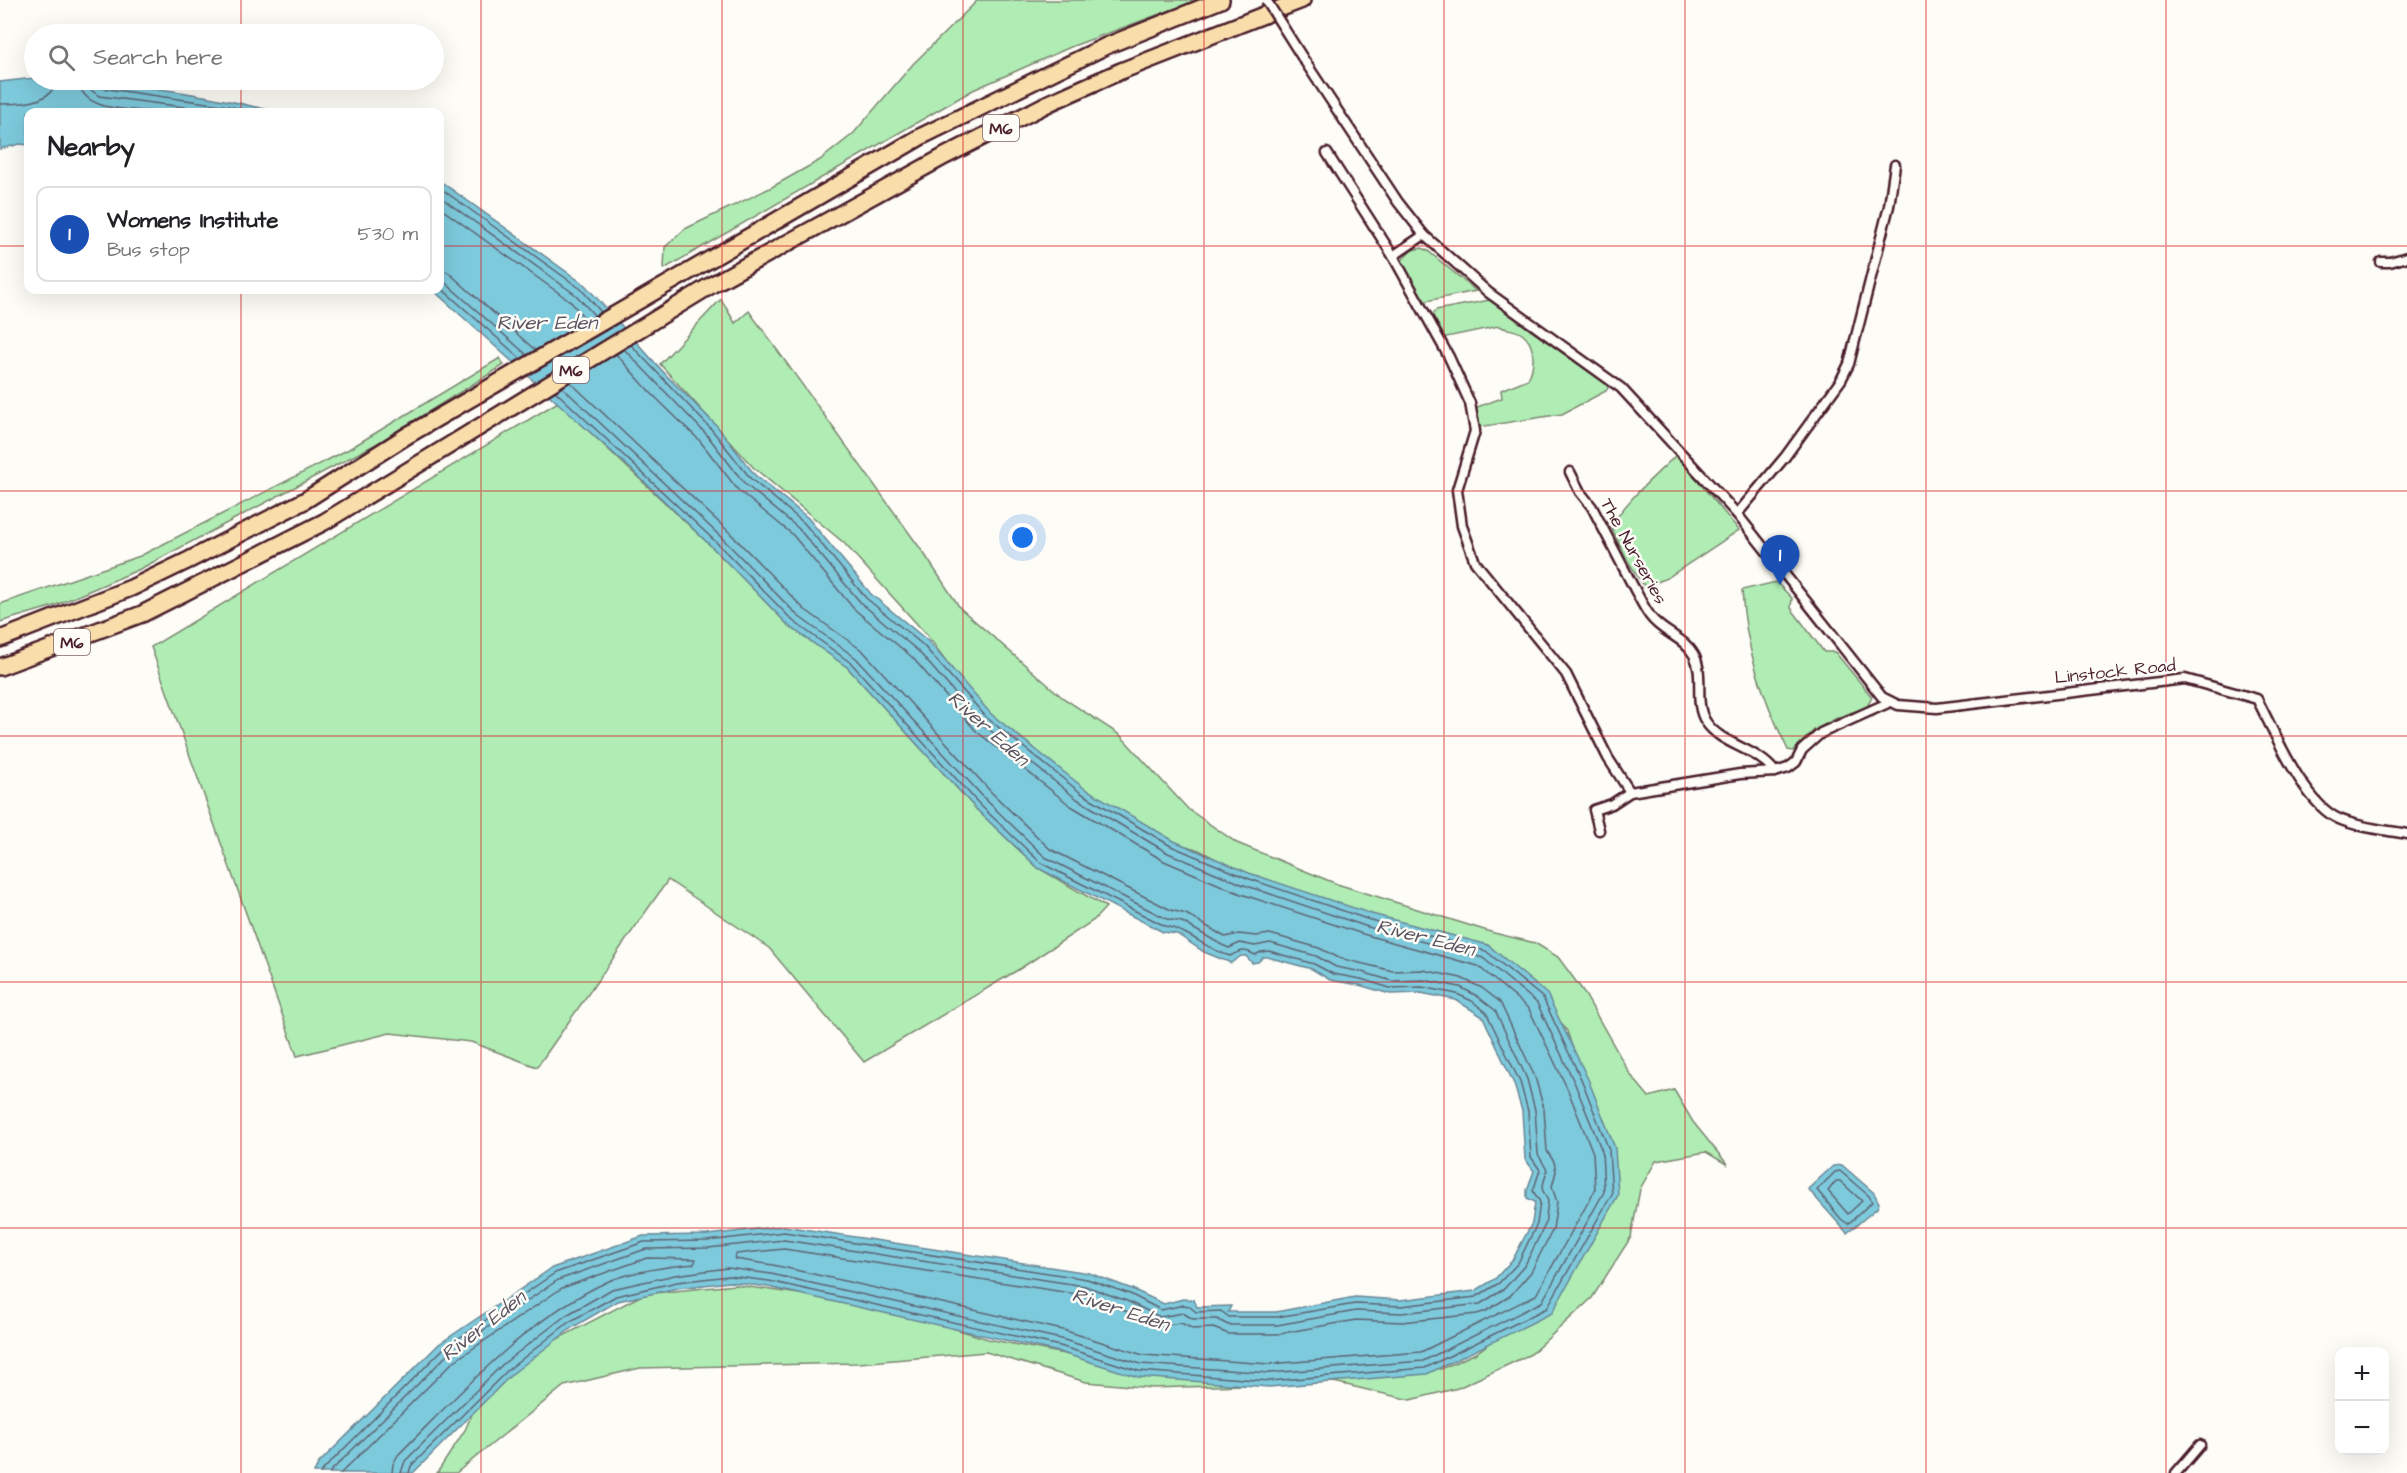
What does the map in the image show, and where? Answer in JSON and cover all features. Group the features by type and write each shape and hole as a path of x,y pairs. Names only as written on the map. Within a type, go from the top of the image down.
{"highway":[{"name":"M6","path":"0,639 131,588 304,501 408,435 922,136 1106,46 1221,0"},
{"name":"M6","path":"0,667 142,614 198,588 324,522 428,456 713,284 945,156 1121,71 1302,0"}],"street":[{"path":"1266,0 1398,202 1424,235 1489,293 1621,388 1737,514 1875,690 1890,702 1821,733 1788,768 1775,772 1740,774 1630,792 1612,804 1594,810 1599,830"},
{"path":"1327,153 1394,256 1449,357 1470,403 1475,431 1457,490 1462,526 1475,561 1566,674 1608,758 1630,792"},
{"path":"1737,514 1785,457 1849,364 1889,206 1895,165"},
{"path":"1394,256 1424,235"},
{"path":"2381,262 2407,257"},
{"name":"The Nurseries","path":"1570,472 1580,492 1592,507 1650,617 1668,633 1684,642 1694,656 1700,672 1700,696 1705,721 1718,734 1754,752 1775,772"},
{"name":"Linstock Road","path":"1890,702 1937,708 2184,679 2257,699 2308,793 2323,810 2340,820 2407,834"},
{"path":"2176,1473 2200,1445"}],"green space":[{"path":"978,0 1198,0 1073,46 973,90 664,269 665,247 685,229 772,187 820,160 853,134 913,64"},
{"path":"1422,248 1476,291 1426,301 1410,283 1402,260 1412,250"},
{"path":"721,299 735,323 749,311 925,555 960,608 1063,698 1120,735 1188,809 1237,843 1337,884 1494,933 1535,943 1558,957 1583,991 1630,1074 1649,1097 1674,1090 1693,1122 1728,1165 1706,1152 1656,1161 1640,1189 1631,1237 1592,1298 1531,1354 1458,1388 1410,1400 1334,1382 1153,1388 1086,1382 986,1352 859,1363 640,1368 564,1386 456,1473 437,1473 465,1430 473,1412 536,1350 644,1294 735,1285 878,1305 988,1339 1085,1358 1363,1362 1441,1369 1476,1353 1539,1307 1604,1143 1567,1031 1529,981 1273,890 1199,850 1131,829 993,724 926,634 844,543 753,467 660,364"},
{"path":"1490,300 1606,384 1608,388 1606,391 1562,414 1479,427 1477,407 1502,398 1501,390 1528,379 1533,362 1530,343 1520,332 1499,326 1442,338 1432,315 1436,310"},
{"path":"500,358 504,365 378,443 140,569 54,606 0,622 0,604 140,556 349,449"},
{"path":"558,402 712,547 789,626 847,667 976,809 1038,868 1106,907 1094,920 1021,968 864,1062 769,948 668,880 537,1067 471,1042 390,1033 297,1056 151,647"},
{"path":"1676,455 1739,530 1667,578 1645,587 1629,563 1611,527 1633,498"},
{"path":"1776,582 1792,598 1791,608 1824,652 1835,652 1872,697 1867,707 1839,717 1814,730 1793,751 1788,750 1763,692 1751,652 1744,611 1742,590"}],"water":[{"path":"24,79 24,90 164,90 259,108 24,108 24,144 0,149 0,82"},
{"name":"River Eden","path":"444,184 585,285 667,376 717,426 755,475 808,518 871,594 928,641 991,714 1084,788 1174,841 1249,873 1372,914 1488,945 1547,994 1588,1079 1615,1148 1618,1195 1552,1313 1427,1374 1269,1387 1138,1377 1059,1352 768,1287 730,1282 678,1288 618,1301 573,1327 512,1374 413,1473 314,1473 318,1464 439,1344 552,1268 643,1236 707,1235 784,1226 1089,1273 1164,1304 1183,1299 1194,1300 1197,1307 1231,1306 1228,1312 1276,1312 1355,1297 1400,1300 1475,1291 1495,1279 1513,1259 1532,1223 1535,1202 1527,1198 1527,1190 1534,1171 1525,1159 1522,1111 1514,1084 1483,1017 1456,1000 1421,993 1390,994 1330,980 1312,969 1267,957 1252,963 1246,956 1241,956 1231,963 1204,952 1177,934 1163,932 1038,868 976,809 847,667 789,626 633,471 437,294 444,294"},
{"path":"1842,1165 1874,1193 1879,1203 1877,1208 1847,1233 1808,1189 1833,1166"}],"place":[{"name":"Womens Institute","path":"1780,585"}]}
